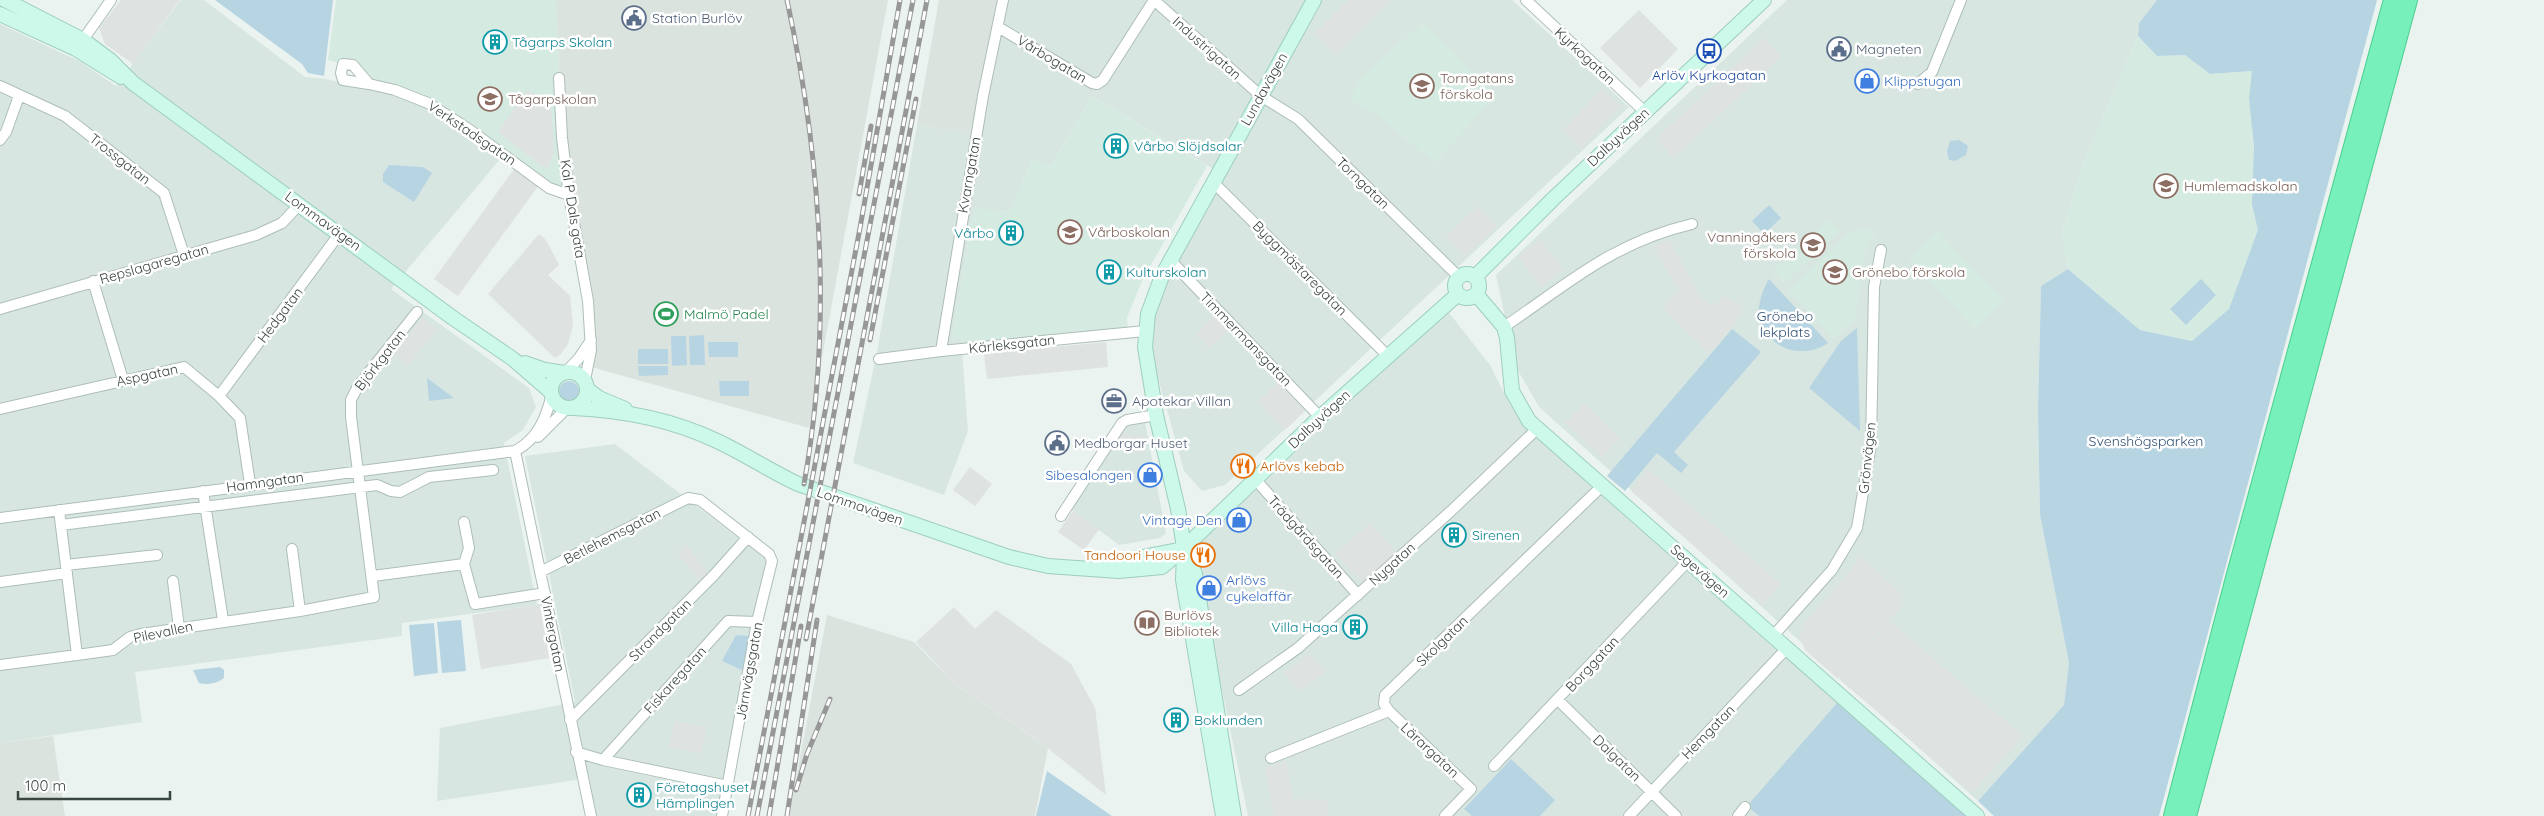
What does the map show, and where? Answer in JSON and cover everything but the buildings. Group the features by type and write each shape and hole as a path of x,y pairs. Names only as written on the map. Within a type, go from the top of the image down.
{"highway":[{"path":"2173,816 2235,578 2393,0"},
{"path":"2187,816 2408,0"}],"street":[{"name":"Lommavägen","path":"5,0 80,44 108,70 133,83 340,233 453,318 512,359 552,393 556,403 570,408 640,416 675,424 701,434 798,484 979,548 1030,563 1119,571 1162,566 1184,548"},
{"path":"80,44 111,0"},
{"name":"Kvarngatan","path":"940,351 965,200 1003,0"},
{"name":"Vårbogatan","path":"998,26 1092,83 1097,84 1103,80 1154,0"},
{"name":"Industrigatan","path":"1154,0 1261,96"},
{"name":"Lundavägen","path":"1222,816 1183,580 1184,548 1178,509 1156,415 1145,347 1145,331 1153,297 1171,261 1314,0"},
{"name":"Kyrkogatan","path":"1526,0 1645,112"},
{"name":"Dalbyvägen","path":"1475,277 1764,0"},
{"path":"1918,84 1932,72 1961,0"},
{"name":"Lommavägen","path":"0,14 80,44"},
{"name":"Kal P Dals gata","path":"559,78 569,195 588,301 591,339 586,385"},
{"name":"Verkstadsgatan","path":"369,84 395,90 428,103 470,130 549,188 569,195"},
{"name":"Trossgatan","path":"0,86 65,116 164,193 184,255"},
{"path":"0,140 6,132 19,96"},
{"name":"Torngatan","path":"1261,96 1298,119 1459,277"},
{"name":"Byggmästaregatan","path":"1213,182 1387,354"},
{"name":"Repslagaregatan","path":"0,309 269,230 282,222 299,205"},
{"path":"1476,294 1504,327 1576,274 1606,256 1641,239 1692,224"},
{"name":"Hedgatan","path":"219,396 340,233"},
{"name":"Grönvägen","path":"1773,636 1832,570 1857,528 1871,445 1874,287 1881,250"},
{"name":"Timmermansgatan","path":"1171,261 1320,417"},
{"path":"1470,274 1475,277 1479,285 1476,294 1466,298 1458,294 1455,285 1459,277 1470,274"},
{"path":"93,281 123,380"},
{"name":"Dalbyvägen","path":"1184,548 1387,354 1458,294"},
{"name":"Björkgatan","path":"359,470 351,417 351,400 354,393 417,312"},
{"name":"Segevägen","path":"1504,327 1507,338 1512,391 1523,413 1602,486 1977,816"},
{"name":"Kärleksgatan","path":"878,360 940,351 1145,331"},
{"path":"552,393 555,379 579,358 591,339"},
{"name":"Lommavägen","path":"512,359 544,370 576,373 599,398 640,416"},
{"name":"Aspgatan","path":"0,409 184,367 219,396 240,418 250,484"},
{"path":"570,408 583,402 586,385"},
{"name":"Hamngatan","path":"528,442 537,432 547,415 552,393"},
{"name":"Hamngatan","path":"0,518 515,451 544,432 570,408"},
{"path":"1061,516 1122,424 1127,420 1156,415"},
{"name":"Nygatan","path":"1239,690 1298,648 1538,428"},
{"name":"Vintergatan","path":"515,451 576,752 591,816"},
{"name":"Pilevallen","path":"0,665 112,650 130,636 223,620 300,611 374,597 359,470"},
{"path":"61,525 377,485 391,492 400,492 428,478 493,470"},
{"name":"Trädgårdsgatan","path":"1255,479 1358,595"},
{"name":"Skolgatan","path":"1389,711 1384,704 1385,695 1602,486"},
{"path":"203,491 223,620"},
{"name":"Betlehemsgatan","path":"540,572 683,500 700,500 748,537"},
{"path":"59,510 77,655"},
{"path":"464,522 469,548 464,564 472,598 477,605 545,593"},
{"name":"Järnvägsgatan","path":"722,816 757,622 772,561 769,554 748,537"},
{"name":"Strandgatan","path":"570,720 714,575 748,537"},
{"name":"Lundavägen","path":"1184,548 1195,574 1234,816"},
{"path":"292,550 300,611"},
{"path":"0,582 67,569 158,555"},
{"name":"Borggatan","path":"1494,766 1688,561"},
{"path":"373,576 464,564"},
{"path":"173,581 180,628"},
{"name":"Fiskaregatan","path":"603,760 728,621 757,622"},
{"name":"Hemgatan","path":"1629,816 1786,648"},
{"name":"Dalgatan","path":"1558,700 1676,816"},
{"path":"1270,758 1389,711"},
{"name":"Lärargatan","path":"1389,711 1471,789 1445,816"},
{"path":"576,752 603,760 728,786"},
{"path":"1738,816 1745,807"}],"shaded area":[{"path":"121,0 180,0 133,64 105,44 99,28"},
{"path":"181,0 204,0 305,77 326,79 389,94 433,110 501,158 391,289 529,388 536,407 523,430 504,443 537,605 402,623 402,636 135,672 142,722 0,743 0,24 81,62 116,86"},
{"name":"Tågarpskolan","path":"336,0 556,0 562,138 569,195 557,192 443,111 369,84 343,64 328,60"},
{"path":"556,0 888,0 809,428 588,366 591,350 562,138"},
{"path":"939,0 997,0 972,133 917,125"},
{"path":"997,0 1512,0 1629,107 1225,485 1202,491 1184,471 1145,331 1148,314 1218,172 1092,96 1051,166 1032,160 1010,212 974,209 952,340 961,337 968,431 944,495 853,463 876,357 917,125 972,133"},
{"path":"1348,0 1392,0 1336,55 1314,34"},
{"path":"1787,0 2157,0 2139,23 2138,36 2083,164 2062,233 2068,269 2041,286 2038,410 2040,515 2069,663 2064,705 1978,801 1539,407 1516,367 1496,275"},
{"path":"1639,10 1678,49 1640,88 1600,48"},
{"name":"Torngatans förskola","path":"1424,22 1496,95 1435,163 1376,114 1350,99 1361,77"},
{"name":"Humlemadskolan","path":"2138,36 2157,56 2185,55 2210,74 2252,71 2252,123 2259,229 2231,308 2192,341 2140,330 2068,269 2064,252 2062,233 2083,164"},
{"path":"1764,38 1781,57 1674,158 1656,139"},
{"path":"1602,89 1621,106 1581,148 1563,130"},
{"path":"527,90 551,105 554,153 547,170 498,132"},
{"name":"Vårboskolan","path":"1092,96 1207,166 1142,281 1127,318 1128,333 962,349 961,337 952,340 974,208 1010,212 1032,160 1051,166"},
{"path":"515,168 539,185 458,296 434,279"},
{"path":"1478,206 1497,226 1465,257 1446,237"},
{"name":"Vanningåkers förskola","path":"1829,219 1840,231 1784,283 1773,271"},
{"name":"Grönebo förskola","path":"1861,229 1875,232 1864,254 1855,320 1833,339 1788,290 1848,235"},
{"path":"1938,231 2004,301 1974,329 1909,259"},
{"path":"539,234 546,240 559,265 548,275 570,296 573,325 568,344 560,355 555,358 488,294"},
{"path":"1540,239 1564,270 1541,287 1518,256"},
{"path":"1669,239 1700,296 1710,305 1718,303 1724,296 1743,306 1733,327 1709,353 1663,308 1678,290 1654,247"},
{"path":"1446,309 1490,365 1510,405 1587,483 1837,703 1748,806 1759,816 1248,816 1193,550"},
{"path":"1216,314 1230,328 1210,348 1196,334"},
{"path":"422,317 437,329 408,366 394,355"},
{"path":"1106,342 1108,367 987,379 984,354"},
{"path":"1278,382 1305,411 1285,430 1258,402"},
{"path":"1584,404 1620,438 1602,457 1565,423"},
{"path":"1145,422 1166,533 1160,538 1119,545 1071,509 1120,429"},
{"path":"1121,432 1148,438 1144,454 1117,448"},
{"path":"615,444 766,559 718,816 597,816 589,778 437,801 440,728 575,702 525,456"},
{"path":"970,467 992,484 975,506 953,490"},
{"path":"1648,469 1781,584 1762,605 1630,490"},
{"path":"1073,511 1099,529 1084,550 1058,532"},
{"path":"1370,523 1398,554 1364,585 1335,554"},
{"path":"687,545 708,574 699,581 677,552"},
{"path":"1860,555 1902,595 1903,604 1838,679 1805,650 1799,637 1805,623 1849,572"},
{"path":"540,604 549,658 481,669 472,615"},
{"path":"954,607 975,629 996,610 1071,664 1095,708 1106,795 1040,742 954,683 916,642"},
{"path":"827,615 914,642 955,684 1048,748 1035,816 789,816"},
{"path":"1890,621 2023,736 1972,793 1839,679"},
{"path":"1310,654 1326,672 1298,692 1284,672"},
{"path":"675,721 707,727 701,753 669,747"},
{"path":"53,736 65,816 0,816 0,743"},
{"path":"1286,760 1293,799 1328,800 1327,816 1274,816 1265,768"}],"green space":[{"path":"215,0 333,0 324,76 308,73 302,64"},
{"name":"Svenshögsparken","path":"2157,0 2377,0 2159,816 1994,816 1978,801 2064,705 2069,663 2040,515 2038,410 2041,286 2068,269 2140,330 2192,341 2229,309 2258,230 2252,204 2254,147 2249,98 2252,71 2210,74 2185,55 2157,56 2138,36 2139,23"},
{"path":"1959,140 1968,146 1966,155 1955,161 1949,160 1947,151 1950,141"},
{"path":"389,165 423,167 432,173 414,202 383,182 383,174"},
{"path":"1769,205 1781,218 1764,234 1752,221"},
{"name":"Grönebo lekplats","path":"1769,279 1828,343 1810,350 1792,350 1776,343 1769,336 1760,322 1759,310 1763,290"},
{"path":"2201,279 2216,295 2186,325 2170,309"},
{"path":"1857,328 1860,431 1809,388 1841,341"},
{"path":"1732,329 1761,352 1674,452 1688,465 1681,473 1657,453 1625,491 1607,476"},
{"path":"704,335 705,365 690,365 689,336"},
{"path":"671,336 686,336 687,365 672,366"},
{"path":"708,342 738,342 738,357 709,357"},
{"path":"638,349 668,349 668,364 638,364"},
{"path":"638,366 668,366 668,375 639,376"},
{"path":"427,378 454,398 429,401"},
{"path":"569,381 576,384 579,391 576,398 569,401 562,398 559,391 562,384"},
{"path":"719,381 749,381 749,396 720,396"},
{"path":"461,620 466,671 442,673 437,622"},
{"path":"434,623 438,673 414,676 409,625"},
{"path":"736,635 751,636 744,671 722,661"},
{"path":"220,667 224,670 224,678 209,684 199,683 193,670"},
{"path":"1837,703 1969,816 1759,816 1747,806"},
{"path":"1511,759 1555,800 1540,816 1472,816 1464,809"},
{"path":"1047,771 1112,816 1036,816"}],"railway":[{"path":"787,0 808,120 815,180 819,241 818,363 813,424 804,484"},
{"path":"748,816 860,228 900,0"},
{"path":"757,816 913,0"},
{"path":"806,639 927,0"},
{"path":"870,340 916,99"},
{"path":"859,194 871,126"},
{"path":"787,816 817,620"},
{"path":"769,816 801,626"},
{"path":"796,790 807,754 830,699"}],"place":[{"name":"Station Burlöv","path":"634,18"},
{"name":"Tågarps Skolan","path":"495,42"},
{"name":"Magneten","path":"1839,49"},
{"name":"Arlöv Kyrkogatan","path":"1709,51"},
{"name":"Klippstugan","path":"1867,81"},
{"name":"Torngatans förskola","path":"1422,86"},
{"name":"Tågarpskolan","path":"490,99"},
{"name":"Vårbo Slöjdsalar","path":"1116,146"},
{"name":"Humlemadskolan","path":"2166,186"},
{"name":"Vårboskolan","path":"1070,232"},
{"name":"Vårbo","path":"1011,233"},
{"name":"Vanningåkers förskola","path":"1813,245"},
{"name":"Kulturskolan","path":"1109,272"},
{"name":"Grönebo förskola","path":"1835,272"},
{"name":"Malmö Padel","path":"666,314"},
{"name":"Apotekar Villan","path":"1114,401"},
{"name":"Medborgar Huset","path":"1057,443"},
{"name":"Arlövs kebab","path":"1243,466"},
{"name":"Sibesalongen","path":"1150,475"},
{"name":"Vintage Den","path":"1239,520"},
{"name":"Sirenen","path":"1454,535"},
{"name":"Tandoori House","path":"1203,555"},
{"name":"Arlövs cykelaffär","path":"1209,588"},
{"name":"Burlövs Bibliotek","path":"1147,623"},
{"name":"Villa Haga","path":"1355,627"},
{"name":"Boklunden","path":"1176,720"},
{"name":"Företagshuset Hämplingen","path":"639,795"}]}
